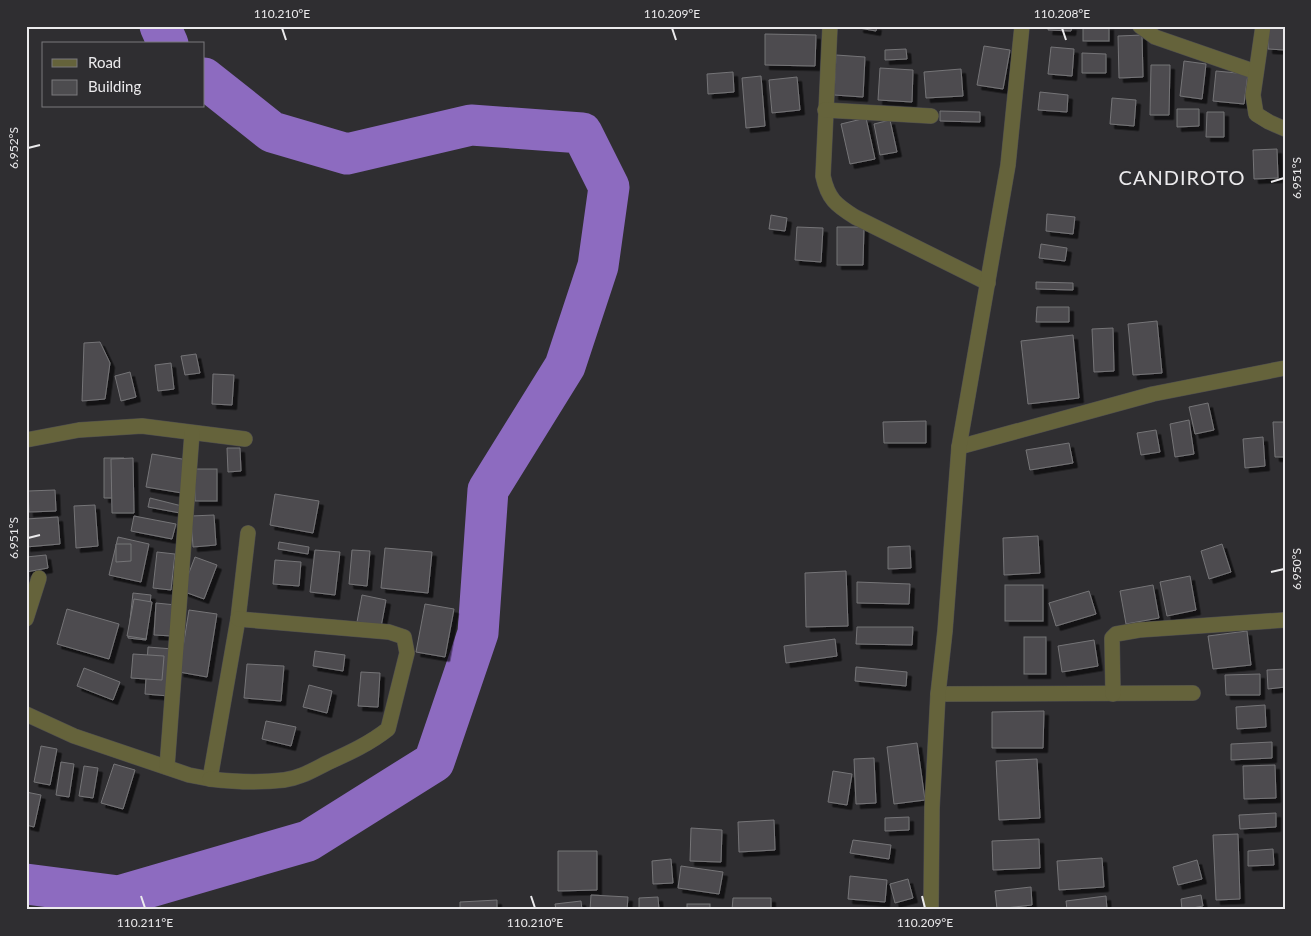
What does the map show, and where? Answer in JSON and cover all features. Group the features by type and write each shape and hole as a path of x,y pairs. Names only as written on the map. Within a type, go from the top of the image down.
{"street":[{"path":"830,26 823,176 826,191 835,204 855,217 988,284"},
{"path":"932,910 932,808 938,694 945,631 959,447 1008,165 1022,26"},
{"path":"1140,26 1155,38 1256,72"},
{"path":"1263,26 1253,95 1256,114 1285,130"},
{"path":"825,110 931,116"},
{"path":"959,447 1153,394 1285,368"},
{"path":"26,440 79,430 142,426 245,439"},
{"path":"167,767 192,433"},
{"path":"210,779 238,619 248,534"},
{"path":"26,619 39,578"},
{"path":"26,714 74,736 189,776 240,782 283,780 298,777 361,747 388,729 407,653 404,637 389,632 238,619"},
{"path":"1114,694 1112,638 1116,634 1139,630 1285,620"},
{"path":"938,694 1193,693"}],"building":[{"path":"859,26 877,26 876,31 859,28"},
{"path":"1049,26 1072,26 1071,31 1048,30"},
{"path":"1083,26 1109,26 1109,41 1083,41"},
{"path":"1269,26 1285,26 1285,50 1268,49"},
{"path":"765,34 816,35 815,66 765,65"},
{"path":"1142,35 1143,77 1119,78 1118,36"},
{"path":"984,46 1010,50 1003,89 977,85"},
{"path":"1051,47 1074,49 1072,76 1048,74"},
{"path":"906,49 907,59 885,60 885,50"},
{"path":"1082,53 1106,54 1106,73 1082,73"},
{"path":"836,55 865,57 863,97 834,95"},
{"path":"1184,61 1206,64 1202,99 1180,96"},
{"path":"1151,65 1170,65 1169,115 1150,115"},
{"path":"880,68 913,70 912,102 878,100"},
{"path":"961,69 963,96 926,98 924,72"},
{"path":"1216,71 1248,74 1244,104 1213,101"},
{"path":"733,72 734,92 708,94 707,74"},
{"path":"761,76 765,126 746,128 742,78"},
{"path":"797,77 800,110 772,113 769,80"},
{"path":"1040,92 1068,95 1067,112 1038,110"},
{"path":"1112,98 1136,100 1134,126 1110,124"},
{"path":"1177,109 1199,109 1199,126 1177,127"},
{"path":"940,111 980,112 980,122 940,121"},
{"path":"1207,112 1224,112 1224,137 1206,137"},
{"path":"866,118 875,159 850,164 841,124"},
{"path":"890,120 897,152 880,155 874,124"},
{"path":"1277,149 1278,178 1254,179 1253,150"},
{"path":"1047,214 1075,217 1073,234 1046,231"},
{"path":"771,215 787,218 785,231 769,229"},
{"path":"797,227 823,228 821,262 795,260"},
{"path":"837,227 864,227 863,265 837,265"},
{"path":"1041,244 1067,248 1065,261 1039,258"},
{"path":"1036,282 1073,283 1073,290 1036,289"},
{"path":"1037,307 1069,307 1069,322 1036,322"},
{"path":"1157,321 1162,373 1133,375 1128,324"},
{"path":"1113,328 1114,371 1094,372 1092,329"},
{"path":"1073,335 1079,398 1028,404 1021,341"},
{"path":"100,342 110,363 105,399 82,401 84,343"},
{"path":"196,354 200,373 185,375 181,356"},
{"path":"171,363 174,389 158,391 155,365"},
{"path":"130,372 136,397 121,401 115,376"},
{"path":"213,374 234,375 232,405 212,404"},
{"path":"1208,403 1214,430 1195,434 1189,407"},
{"path":"1189,420 1194,454 1175,457 1170,424"},
{"path":"926,421 926,443 884,443 883,422"},
{"path":"1273,422 1285,422 1285,457 1275,457"},
{"path":"1156,430 1160,452 1141,455 1137,433"},
{"path":"1263,437 1265,466 1245,468 1243,439"},
{"path":"1069,443 1073,463 1030,470 1026,450"},
{"path":"227,448 240,448 241,471 228,472"},
{"path":"152,454 188,460 182,493 146,487"},
{"path":"104,458 124,458 123,498 104,498"},
{"path":"133,458 134,513 112,513 111,459"},
{"path":"195,469 217,469 217,501 195,501"},
{"path":"55,490 56,511 29,512 28,491"},
{"path":"275,494 319,501 313,533 270,525"},
{"path":"150,498 182,506 180,513 148,507"},
{"path":"95,505 98,546 76,548 74,506"},
{"path":"214,515 216,545 193,547 191,516"},
{"path":"134,516 176,524 172,539 131,531"},
{"path":"58,517 60,544 26,547 26,519"},
{"path":"1038,536 1040,573 1004,575 1003,538"},
{"path":"118,537 149,544 141,582 109,575"},
{"path":"279,542 309,547 308,554 278,549"},
{"path":"116,544 131,544 131,561 116,562"},
{"path":"1222,544 1231,572 1209,579 1201,551"},
{"path":"910,546 911,568 888,569 888,547"},
{"path":"385,548 432,552 428,593 381,588"},
{"path":"315,550 340,552 335,595 310,592"},
{"path":"352,550 370,551 367,586 349,584"},
{"path":"157,552 175,554 171,590 153,588"},
{"path":"46,555 48,568 26,572 26,557"},
{"path":"195,557 217,565 204,599 182,591"},
{"path":"275,560 301,562 299,586 273,584"},
{"path":"846,571 848,626 806,627 805,573"},
{"path":"1190,576 1196,610 1167,616 1160,582"},
{"path":"857,582 910,584 909,604 857,603"},
{"path":"1005,585 1043,585 1043,621 1005,621"},
{"path":"1153,585 1159,618 1126,624 1120,591"},
{"path":"1089,591 1096,614 1056,626 1049,603"},
{"path":"133,593 151,595 146,640 128,638"},
{"path":"362,595 386,600 381,627 357,622"},
{"path":"134,599 152,602 146,639 127,636"},
{"path":"156,603 176,605 173,636 154,635"},
{"path":"425,604 454,609 445,657 416,652"},
{"path":"67,609 119,624 109,659 57,644"},
{"path":"189,610 217,614 207,677 179,672"},
{"path":"857,627 913,627 912,645 856,644"},
{"path":"1247,631 1251,665 1213,669 1208,636"},
{"path":"1024,637 1046,637 1046,674 1024,674"},
{"path":"835,639 837,656 786,663 784,646"},
{"path":"1094,640 1098,666 1062,672 1058,646"},
{"path":"148,647 173,649 169,696 145,694"},
{"path":"315,651 345,655 343,671 313,666"},
{"path":"133,654 164,656 162,680 131,678"},
{"path":"247,664 284,666 281,701 244,698"},
{"path":"856,667 907,672 906,686 855,681"},
{"path":"84,668 120,682 113,700 77,686"},
{"path":"1285,669 1285,687 1268,689 1267,670"},
{"path":"361,672 380,673 378,707 358,706"},
{"path":"1260,674 1260,695 1226,695 1225,675"},
{"path":"309,685 332,691 327,713 303,707"},
{"path":"1265,705 1266,727 1237,729 1236,707"},
{"path":"1044,711 1043,748 992,748 992,712"},
{"path":"266,721 296,727 291,746 262,739"},
{"path":"1272,742 1272,758 1231,760 1231,744"},
{"path":"917,743 925,800 894,804 887,747"},
{"path":"41,746 57,749 50,785 34,782"},
{"path":"874,758 876,803 856,804 854,759"},
{"path":"1037,759 1040,818 999,820 996,761"},
{"path":"61,762 74,764 69,797 56,795"},
{"path":"114,764 135,770 123,809 101,803"},
{"path":"1275,765 1276,798 1244,799 1243,766"},
{"path":"84,766 98,768 93,798 79,796"},
{"path":"833,771 852,774 847,805 828,802"},
{"path":"26,792 41,795 34,827 26,825"},
{"path":"1276,813 1276,827 1240,829 1239,815"},
{"path":"909,817 909,830 885,831 885,818"},
{"path":"774,820 775,850 739,852 738,822"},
{"path":"691,828 722,830 721,862 690,861"},
{"path":"1238,834 1240,899 1216,900 1213,835"},
{"path":"1039,839 1040,868 993,870 992,841"},
{"path":"853,840 891,845 889,859 850,853"},
{"path":"1273,849 1274,865 1248,866 1248,851"},
{"path":"558,851 597,851 597,890 558,891"},
{"path":"1102,858 1104,887 1059,890 1057,861"},
{"path":"671,859 673,883 653,884 652,861"},
{"path":"1197,860 1202,879 1178,885 1173,867"},
{"path":"681,866 723,872 719,894 678,888"},
{"path":"850,876 887,880 885,902 848,899"},
{"path":"908,879 913,898 895,903 890,884"},
{"path":"1031,887 1032,905 997,909 995,891"},
{"path":"591,895 628,897 627,910 590,910"},
{"path":"1201,895 1203,906 1182,910 1181,899"},
{"path":"1106,896 1107,910 1067,910 1066,901"},
{"path":"658,897 659,910 639,910 639,898"},
{"path":"733,898 771,898 771,910 732,910"},
{"path":"497,900 497,910 460,910 460,902"},
{"path":"581,901 582,910 556,910 555,904"},
{"path":"687,904 710,904 710,910 687,910"}],"waterway":[{"path":"160,26 167,42"},
{"path":"26,884 119,896 308,841 434,762 478,633 488,490 565,366 598,266 609,187 582,133 471,125 347,154 272,132 205,79"}],"district":[{"name":"CANDIROTO","path":"1182,178"}]}
